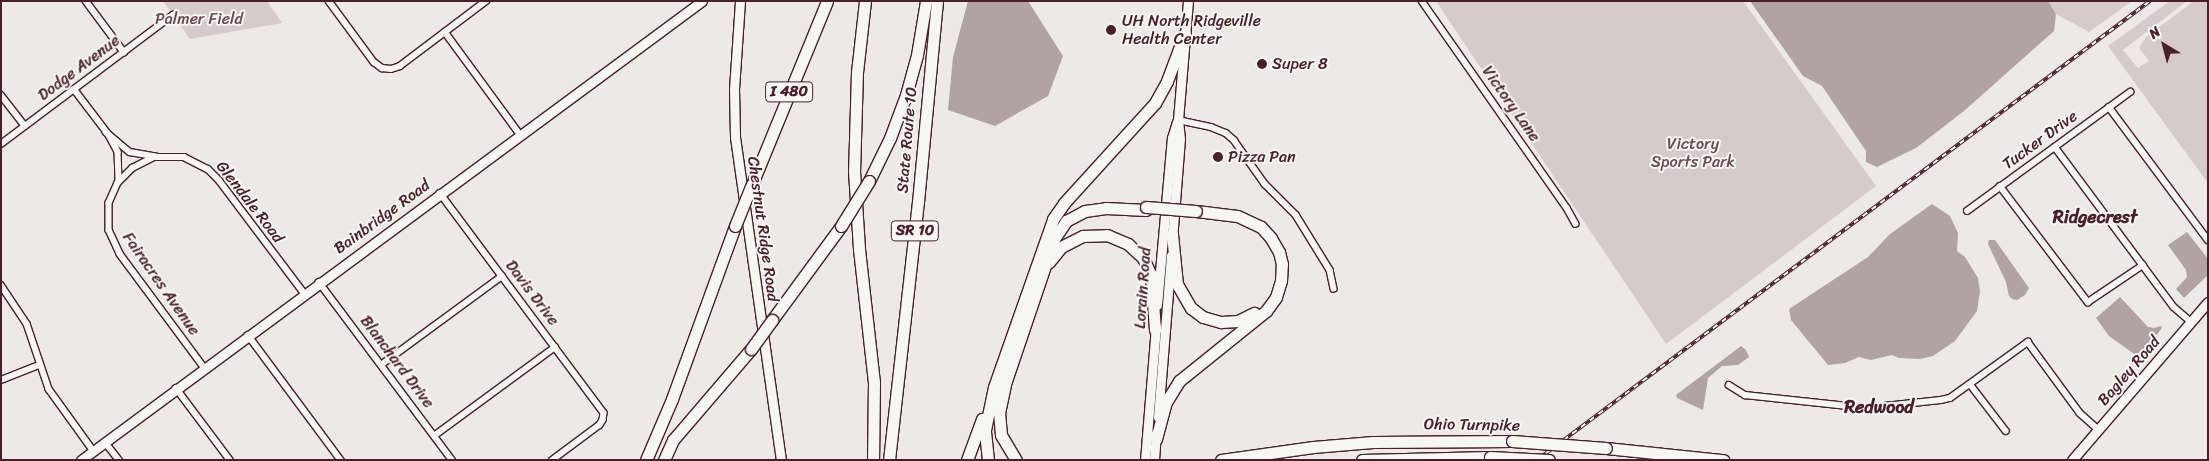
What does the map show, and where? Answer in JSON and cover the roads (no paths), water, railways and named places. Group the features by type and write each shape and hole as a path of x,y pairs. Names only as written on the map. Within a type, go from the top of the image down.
{"highway":[{"name":"I 480","path":"646,460 672,399 735,226 826,1"},
{"path":"865,1 857,72 854,171 858,249 874,374 873,460"},
{"path":"664,460 673,440 751,350 841,226 869,181 890,138 906,95 917,55 926,1"},
{"name":"State Route 10","path":"889,460 937,1"},
{"path":"967,460 1051,223 1061,207 1155,103 1167,82 1185,32"},
{"path":"1043,250 1058,222 1077,208 1101,203 1146,209 1242,217 1261,227 1271,238 1279,252 1282,264 1281,281 1276,297 1266,310 1179,380 1166,402 1156,439"},
{"path":"1016,460 1006,446 999,429 999,413 1006,381 1054,239 1070,218 1096,208 1146,209"},
{"path":"1172,234 1177,284 1184,299 1193,310 1212,320 1230,322 1245,318 1259,310 1272,295 1276,280 1276,262 1269,244 1259,232 1244,223 1196,213"},
{"path":"1039,282 1052,257 1069,242 1094,234 1116,238 1136,251 1150,271 1153,285 1155,330"},
{"path":"993,460 989,443 989,425 994,405 1006,381"},
{"path":"988,460 985,430 994,387"},
{"name":"Ohio Turnpike","path":"1221,460 1304,448 1434,440 1512,441 1723,460"},
{"name":"Ohio Turnpike","path":"1362,460 1490,457 1549,460"}],"street":[{"path":"86,1 124,52"},
{"path":"329,1 374,62 386,69 400,66 486,1"},
{"name":"Bainbridge Road","path":"81,460 304,293 702,1"},
{"name":"Chestnut Ridge Road","path":"740,1 734,89 735,137 781,460"},
{"name":"Lorain Road","path":"1154,460 1180,139 1178,120 1188,1"},
{"name":"Victory Lane","path":"1422,1 1563,202 1576,224"},
{"name":"Dodge Avenue","path":"1,144 173,15"},
{"path":"445,32 520,134"},
{"name":"Fairacres Avenue","path":"74,89 106,132 118,152 118,183"},
{"name":"Tucker Drive","path":"1967,211 2130,92"},
{"path":"1,95 25,126"},
{"path":"2109,107 2208,240"},
{"path":"1178,120 1211,127 1234,140 1269,189 1296,215 1330,270 1334,289"},
{"name":"Lorain Road","path":"1144,460 1172,138 1178,120"},
{"name":"Glendale Road","path":"106,132 130,152 157,157 184,157 204,165 212,172 304,293"},
{"path":"2055,147 2174,307 2191,322"},
{"name":"Fairacres Avenue","path":"157,157 133,168 118,183 111,198 108,214 109,230 114,245 204,367"},
{"path":"2000,186 2088,302 2143,265"},
{"name":"Davis Drive","path":"440,193 602,410 604,417 602,424 553,460"},
{"path":"381,365 502,276"},
{"name":"Blanchard Drive","path":"319,282 452,460"},
{"path":"1,285 27,324 39,365 53,397 93,450"},
{"name":"Bagley Road","path":"2072,460 2208,302"},
{"path":"248,335 341,460"},
{"path":"1729,385 1745,395 1866,408 1950,398 2028,342 2080,413 2098,429"},
{"path":"434,436 555,347"},
{"path":"1,380 39,365"},
{"path":"1970,384 2006,431"},
{"path":"176,388 230,460"},
{"path":"1148,416 1158,416"},
{"path":"105,442 119,460"}],"railway":[{"path":"1537,460 2150,1"}],"place":[{"name":"UH North Ridgeville Health Center","path":"1111,30"},
{"name":"Super 8","path":"1262,64"},
{"name":"Pizza Pan","path":"1218,157"}],"district":[{"name":"Ridgecrest","path":"2095,217"},
{"name":"Redwood","path":"1879,407"}],"park label":[{"name":"Palmer Field","path":"199,19"},
{"name":"Victory Sports Park","path":"1693,153"}]}
